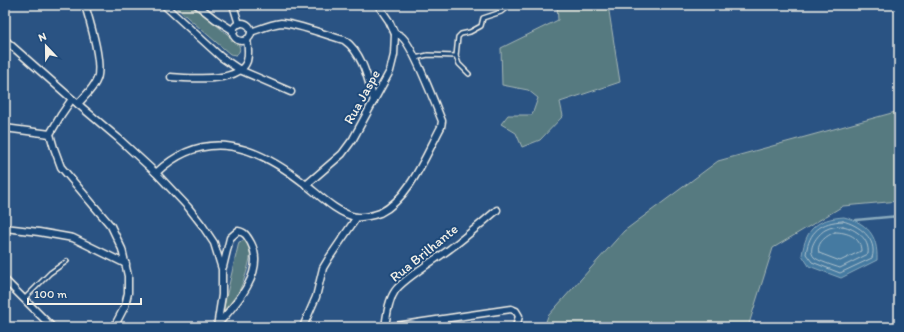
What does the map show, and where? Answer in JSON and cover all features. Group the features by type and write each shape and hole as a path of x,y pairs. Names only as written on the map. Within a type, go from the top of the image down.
{"street":[{"path":"78,104 97,80 98,72 95,46 85,5"},
{"path":"164,5 221,57 240,70 291,92"},
{"path":"197,5 234,31 235,36 239,40 247,39"},
{"path":"233,5 239,24"},
{"path":"156,173 168,162 182,154 198,148 220,145 234,146 260,156 290,173 333,206 345,213 357,217 379,213 394,203 404,192 441,128 442,121 415,58 406,42 401,36 395,34 389,21 378,5"},
{"path":"234,31 239,24 244,23 247,24 251,32"},
{"path":"171,77 216,78 230,76 240,70 247,62 247,39 251,32 281,23 344,40 350,44 357,52 374,101"},
{"name":"Rua Jaspe","path":"306,185 342,154 353,139 390,71 394,55 395,34"},
{"path":"5,40 156,173 188,207 202,225 214,243 222,269"},
{"path":"72,100 50,134 61,167 111,226 122,249 128,276 128,293 125,306 114,327"},
{"path":"5,128 50,134"},
{"name":"Rua Brilhante","path":"385,327 387,312 392,296 396,290 497,210"},
{"path":"303,327 316,297 323,268 357,217"},
{"path":"5,228 73,238 126,264"},
{"path":"238,232 243,232 248,237 255,254 254,266 245,292 218,326 222,294 222,269 230,238 238,232"},
{"path":"5,280 52,327"},
{"path":"389,327 511,309 516,311 518,316 516,327"}],"lane":[{"path":"469,74 459,64 456,56 458,37 460,34 470,32 481,26 483,18 501,12 510,5"},
{"path":"415,58 428,55 456,56"},
{"path":"24,299 50,273 67,261"}],"green space":[{"path":"173,5 192,5 238,43 240,48 239,52 236,55 230,54"},
{"path":"557,5 608,5 620,82 560,102 563,116 540,140 522,147 516,133 501,124 508,115 532,115 538,98 528,90 502,85 501,48 558,20"},
{"path":"899,111 899,201 843,206 773,248 748,327 544,327 548,316 624,231 718,161"},
{"path":"245,240 249,249 249,265 240,289 232,304 222,315 239,242"}],"water":[{"path":"844,217 859,223 870,231 876,244 877,260 841,278 809,266 802,255 806,238 814,227 827,220"}],"waterway":[{"path":"856,220 899,216"}]}
